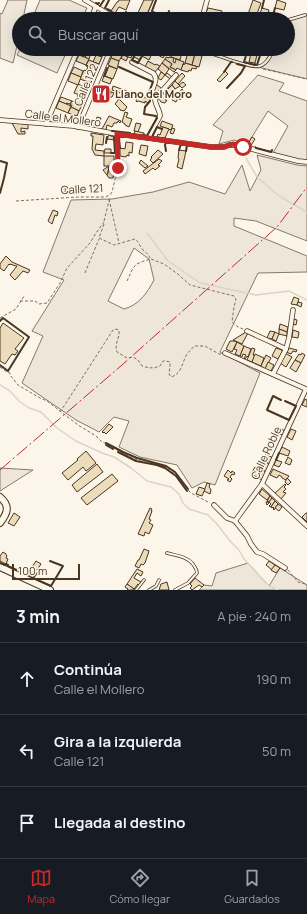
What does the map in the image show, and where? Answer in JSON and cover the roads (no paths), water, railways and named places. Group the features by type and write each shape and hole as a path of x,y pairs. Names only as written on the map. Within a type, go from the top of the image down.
{"main road":[{"path":"0,497 6,503 7,511 5,517 0,523"},
{"path":"0,567 50,590"}],"street":[{"path":"85,0 106,12"},
{"path":"204,12 207,0"},
{"path":"93,12 96,6"},
{"path":"46,124 75,56"},
{"name":"Calle 122","path":"78,127 108,56"},
{"path":"132,62 155,75 156,80 152,92 157,97"},
{"path":"148,138 160,116 155,99 176,75"},
{"name":"Calle el Mollero","path":"0,120 78,127 211,147 224,147 233,144 307,162"},
{"path":"273,374 286,349 293,310"},
{"path":"247,331 286,349"},
{"path":"225,353 306,389"},
{"name":"Calle Roble","path":"235,522 262,484 306,389"},
{"path":"262,484 307,526"},
{"path":"214,505 227,518 235,522 257,552 263,554 285,568"}],"lane":[{"path":"149,12 155,0"},
{"path":"295,18 305,15"},
{"path":"219,56 250,66 258,67 265,63 270,56"},
{"path":"117,134 118,168"},
{"path":"167,553 190,560 197,570 197,573 188,583 175,590"},
{"path":"136,590 144,580"},
{"path":"148,590 156,586 159,580"}],"waterway":[{"path":"246,158 257,177 279,196 307,212"},
{"path":"147,233 168,261 200,283 256,295 289,291 307,300"},
{"path":"0,385 10,391 19,401 29,408 41,412 57,428 76,441 114,457 147,481 171,487 179,494 183,503 189,509 208,515 239,550 244,559 269,586 278,590"}],"place":[{"name":"Llano del Moro","path":"101,94"}]}
